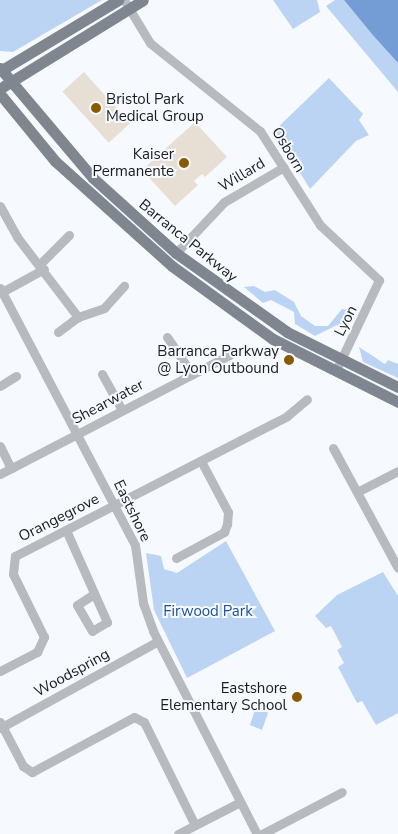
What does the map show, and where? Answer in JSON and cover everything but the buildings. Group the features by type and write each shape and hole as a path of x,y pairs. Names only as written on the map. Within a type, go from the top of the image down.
{"main road":[{"path":"1,70 118,0"},
{"path":"0,88 126,4 143,0"},
{"name":"Barranca Parkway","path":"1,70 93,178 176,253 237,300 341,360 398,386"},
{"name":"Barranca Parkway","path":"0,94 55,160 130,231 240,317 335,373 398,402"}],"street":[{"name":"Osborn","path":"126,4 150,44 260,131 320,225 379,280"},
{"name":"Willard","path":"176,253 224,202 284,167"},
{"path":"0,206 17,237 42,266 78,316"},
{"path":"1,291 42,266 69,235"},
{"name":"Lyon","path":"335,373 379,280"},
{"path":"58,332 78,316 104,308 124,286"},
{"name":"Eastshore","path":"1,291 115,505 139,559 143,603 158,641 257,834"},
{"path":"167,337 192,374"},
{"name":"Shearwater","path":"0,474 230,355"},
{"path":"102,374 122,410"},
{"path":"0,386 16,376"},
{"name":"Orangegrove","path":"0,671 37,652 44,637 13,574 13,560 66,530 287,416 307,399"},
{"path":"0,446 11,469"},
{"path":"333,448 397,563"},
{"path":"176,558 224,532 227,524 228,512 200,461"},
{"path":"357,492 398,471"},
{"path":"66,530 91,579 94,594"},
{"name":"Woodspring","path":"1,726 158,641"},
{"path":"1,726 23,766 32,772 134,717 144,722 195,826"},
{"path":"262,834 342,792"},
{"path":"178,834 240,802"}],"green space":[{"path":"0,0 102,0 13,52 0,51"},
{"path":"273,0 317,0 320,12 293,29"},
{"path":"335,0 344,0 398,63 398,92 326,6"},
{"path":"329,78 363,114 359,120 369,135 356,141 310,189 274,131"},
{"path":"254,286 265,292 275,290 294,302 301,316 315,326 328,326 342,309 355,311 345,329 337,325 315,336 295,324 294,312 271,300 263,303 244,287"},
{"path":"359,347 385,364 388,360 398,364 398,378 363,362"},
{"name":"Firwood Park","path":"226,541 275,631 187,678 154,610 146,553 161,556 164,569 177,573"},
{"path":"383,572 398,596 398,713 376,725 362,701 357,703 338,667 344,663 337,650 342,647 331,626 326,628 315,616 337,595"},
{"path":"257,704 268,713 262,730 250,725"}],"water":[{"path":"344,0 398,0 398,63 372,34"}],"place":[{"name":"Bristol Park Medical Group","path":"96,108"},
{"name":"Kaiser Permanente","path":"184,163"},
{"name":"Barranca Parkway @ Lyon Outbound","path":"289,360"},
{"name":"Eastshore Elementary School","path":"297,697"}]}
